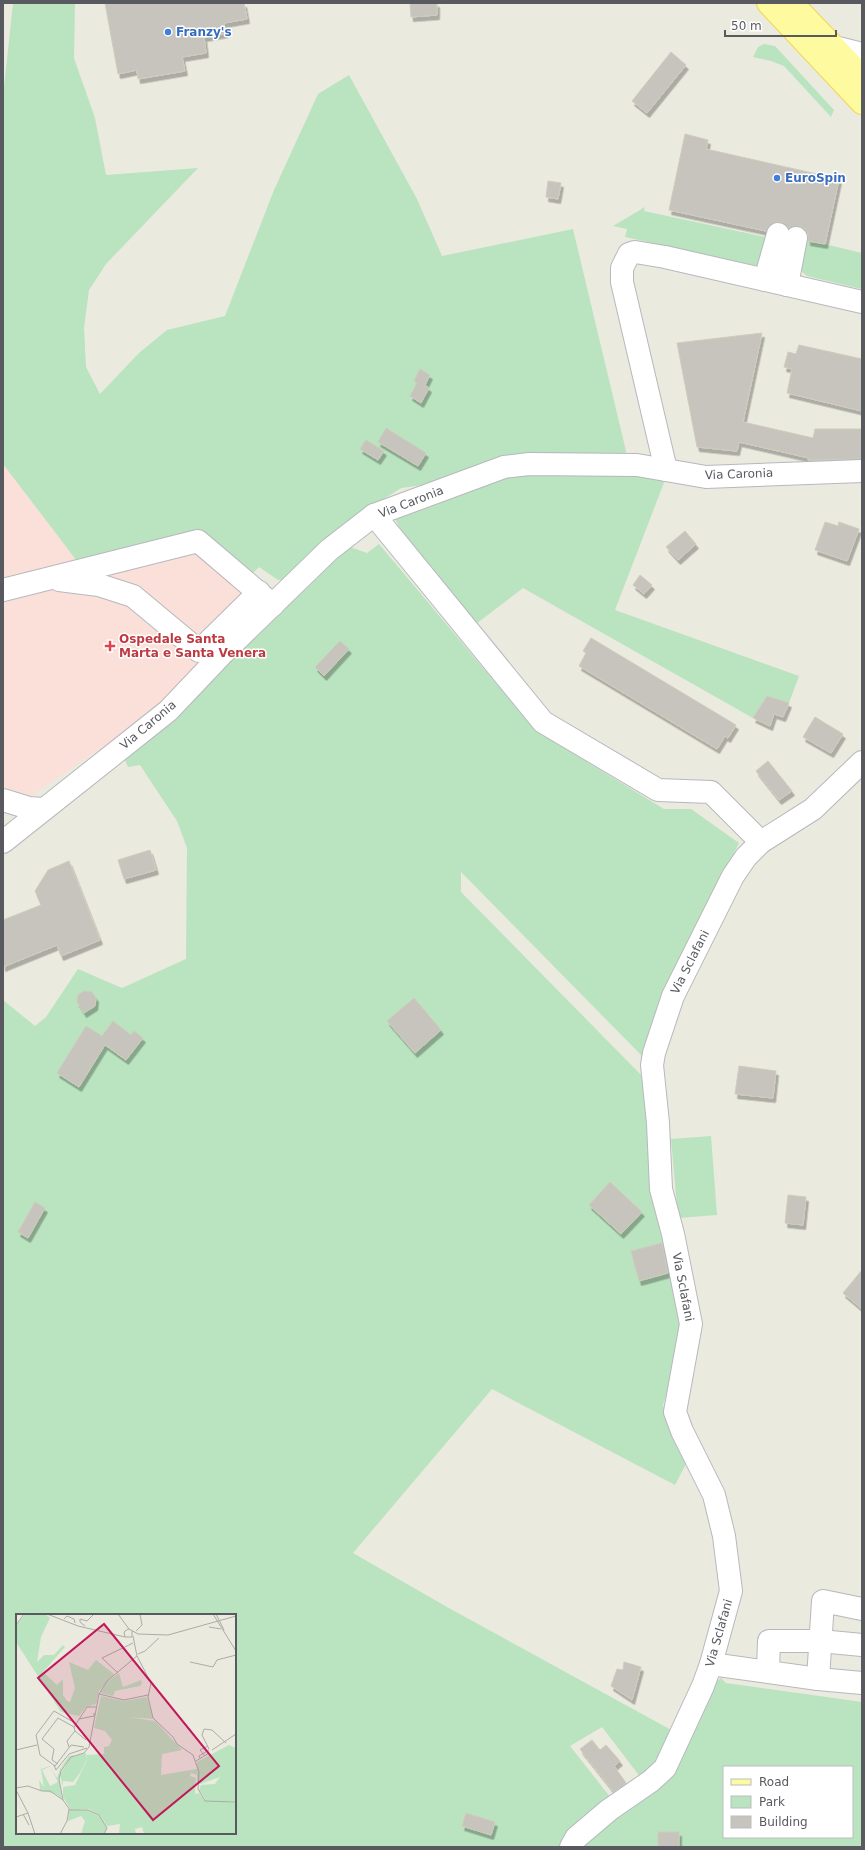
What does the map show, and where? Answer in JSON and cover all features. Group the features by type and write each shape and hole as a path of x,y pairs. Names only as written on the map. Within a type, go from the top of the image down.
{"main road":[{"path":"768,3 862,103"},
{"path":"792,3 862,76"}],"street":[{"path":"834,47 862,54"},
{"path":"765,280 787,236 787,285"},
{"path":"666,470 622,282 622,268 625,259 629,254 635,252 862,302"},
{"name":"Via Caronia","path":"3,842 33,820 43,809 168,712 224,652 266,598 374,515 504,467 552,463 637,465 706,477 862,471"},
{"path":"374,515 543,722 658,790 711,792 761,842"},
{"path":"4,587 198,541 266,598 199,651 133,596 99,585 45,578"},
{"name":"Via Sclafani","path":"571,1847 576,1838 609,1810 651,1781 665,1768 703,1686 711,1664 731,1591 724,1536 714,1495 682,1431 675,1412 691,1324 673,1234 661,1188 658,1123 652,1065 654,1053 673,996 733,876 746,857 761,842 813,809 862,762"},
{"path":"3,800 29,808 43,809"},
{"path":"818,1679 823,1601 862,1609"},
{"path":"768,1670 768,1641 820,1641 862,1645"},
{"path":"711,1664 768,1670 818,1679 862,1683"}],"shaded area":[{"name":"Ospedale Santa Marta e Santa Venera","path":"3,464 80,565 200,534 261,601 157,710 32,795 25,797 3,786"}],"green space":[{"path":"13,3 75,3 74,58 95,118 106,175 198,168 106,264 89,290 84,328 86,367 100,394 139,353 167,330 225,316 274,190 318,94 349,75 417,199 442,256 573,229 626,451 624,458 401,488 362,513 289,579 278,580 259,567 251,575 200,534 80,565 3,464 3,97"},
{"path":"764,44 775,46 834,110 831,117 784,66 753,57 758,47"},
{"path":"645,207 644,211 770,238 758,266 625,237 627,229 613,226"},
{"path":"803,239 862,253 862,289 807,276 799,269"},
{"path":"515,472 629,473 665,480 615,610 799,676 789,703 767,696 753,718 523,588 476,624 401,530 394,517"},
{"path":"379,544 536,731 664,809 691,809 739,843 699,925 646,1060 461,872 461,892 647,1081 681,1318 680,1351 663,1405 667,1418 688,1460 675,1485 492,1389 353,1553 447,1607 673,1731 651,1772 641,1778 602,1727 570,1746 611,1798 562,1847 3,1847 3,1000 35,1026 46,1017 78,969 122,988 186,959 187,848 177,821 140,765 128,767 124,758 175,721 250,636 350,547 367,553"},
{"path":"711,1136 717,1215 678,1218 671,1139"},
{"path":"721,1678 726,1683 862,1702 862,1847 578,1847 629,1801 712,1685"}],"building":[{"path":"105,3 244,3 247,19 224,23 226,33 204,37 206,53 182,57 185,71 138,79 137,70 118,74"},
{"path":"410,3 437,3 437,15 411,17"},
{"path":"671,52 686,65 647,113 632,101"},
{"path":"685,134 708,140 706,149 839,179 825,244 808,241 808,234 804,228 798,226 789,228 781,222 775,222 770,225 766,231 669,210"},
{"path":"548,181 561,183 558,199 546,197"},
{"path":"762,333 743,422 813,438 815,429 862,429 862,459 808,460 809,458 739,442 737,451 697,447 677,343"},
{"path":"799,345 862,359 862,411 787,393 792,369 784,367 788,352 796,354"},
{"path":"420,369 430,375 425,385 429,388 421,403 410,396 417,383 414,381"},
{"path":"386,428 426,453 418,466 378,442"},
{"path":"366,440 384,451 378,460 360,449"},
{"path":"825,522 838,526 839,522 859,529 847,561 815,550"},
{"path":"685,531 696,544 678,560 666,547"},
{"path":"640,575 652,585 644,594 633,585"},
{"path":"591,638 736,725 728,738 725,736 717,749 579,666 586,653 583,651"},
{"path":"340,641 349,649 324,676 315,667"},
{"path":"767,696 789,703 783,717 774,714 770,726 753,718"},
{"path":"815,717 843,734 831,753 803,737"},
{"path":"768,761 792,791 779,800 756,771"},
{"path":"150,850 156,870 124,879 118,860"},
{"path":"69,861 100,940 61,956 57,945 3,967 3,920 41,905 35,891 48,870"},
{"path":"84,991 92,992 96,998 95,1006 84,1013 77,1002 78,995"},
{"path":"414,998 441,1030 415,1053 387,1021"},
{"path":"113,1021 131,1035 134,1031 143,1038 126,1060 105,1045 79,1087 57,1073 86,1026 102,1036"},
{"path":"739,1066 776,1071 773,1098 735,1094"},
{"path":"610,1182 642,1212 621,1234 589,1205"},
{"path":"788,1195 806,1197 803,1225 785,1223"},
{"path":"35,1202 45,1208 28,1238 18,1232"},
{"path":"662,1243 668,1273 639,1281 631,1251"},
{"path":"862,1270 862,1309 843,1293"},
{"path":"624,1662 641,1667 632,1700 611,1686 617,1669 623,1670"},
{"path":"592,1740 600,1750 606,1745 620,1761 614,1766 626,1783 614,1792 580,1749"},
{"path":"466,1813 495,1822 491,1835 462,1826"},
{"path":"658,1832 679,1832 679,1847 658,1847"}],"place":[{"name":"Franzy's","path":"168,32"},
{"name":"EuroSpin","path":"777,178"},
{"name":"Ospedale Santa Marta e Santa Venera","path":"110,646"}]}
